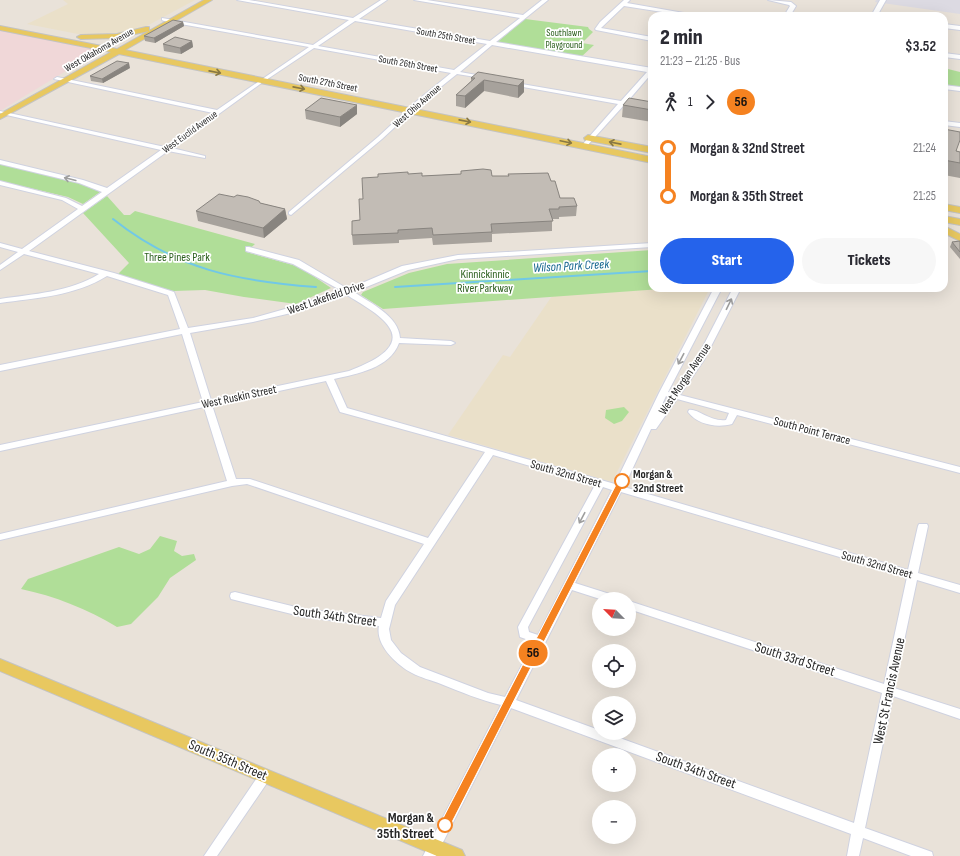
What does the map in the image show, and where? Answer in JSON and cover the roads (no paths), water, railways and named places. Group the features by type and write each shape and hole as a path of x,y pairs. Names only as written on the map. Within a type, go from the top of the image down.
{"main road":[{"name":"West Oklahoma Avenue","path":"2,114 57,79 81,68 146,29 200,0"},
{"name":"West Oklahoma Avenue","path":"114,49 124,47 209,0"},
{"name":"South 27th Street","path":"0,25 8,24 81,37 114,49"},
{"name":"South 27th Street","path":"0,25 261,81 360,100 414,108"},
{"path":"81,37 117,36 146,29"},
{"name":"South 27th Street","path":"124,47 269,75 519,132 648,159"},
{"path":"193,67 202,62"},
{"name":"West Oklahoma Avenue","path":"2,114 66,81 81,68"},
{"path":"414,108 448,114 459,113 552,131"},
{"path":"519,132 535,127"},
{"path":"577,136 648,149"},
{"path":"614,152 648,156"},
{"path":"948,220 960,222"},
{"path":"948,231 960,238"},
{"name":"South 35th Street","path":"0,665 265,776 431,851 456,856"}],"street":[{"name":"South 25th Street","path":"240,0 648,69"},
{"name":"West Euclid Avenue","path":"0,268 269,75 384,0"},
{"path":"417,0 524,17"},
{"name":"West Ohio Avenue","path":"291,213 456,72 545,0"},
{"path":"771,0 791,4 793,6 790,12"},
{"path":"876,12 883,0"},
{"path":"648,37 598,29 602,23 624,2 677,12"},
{"name":"South 26th Street","path":"164,19 493,79"},
{"path":"948,26 960,28"},
{"path":"948,56 960,57"},
{"path":"584,146 648,74"},
{"path":"57,79 218,112"},
{"path":"508,82 648,107"},
{"path":"948,88 960,89"},
{"path":"2,114 203,157"},
{"path":"948,124 960,126"},
{"path":"0,162 81,182 107,191"},
{"path":"0,183 64,199 83,209"},
{"path":"0,245 162,290 171,294 185,331 232,483"},
{"name":"West Lakefield Drive","path":"0,368 185,331 253,320 288,311 346,292 405,268 436,260 458,257 648,245"},
{"path":"249,249 296,262 310,268 379,313 393,325 396,340 451,343"},
{"path":"0,301 83,286 97,280 105,274"},
{"name":"West Morgan Avenue","path":"431,851 618,489 663,393 716,292"},
{"name":"West Morgan Avenue","path":"639,446 700,360 735,292"},
{"name":"West Ruskin Street","path":"0,448 351,373 376,362 389,353 396,340"},
{"name":"South 32nd Street","path":"329,378 343,410 491,451 960,590"},
{"name":"South Point Terrace","path":"663,393 960,470"},
{"path":"692,412 699,418 724,424 730,422 735,411"},
{"path":"384,622 390,604 491,451"},
{"path":"0,537 232,483 247,481 430,542"},
{"path":"540,640 524,634 523,628 600,484"},
{"name":"West St Francis Avenue","path":"853,856 923,526"},
{"path":"569,585 592,592"},
{"name":"South 34th Street","path":"235,596 304,613 384,622 386,641 397,656 416,670 487,697 508,702 927,856"},
{"name":"South 33rd Street","path":"636,607 960,714"},
{"path":"210,856 265,776"}],"waterway":[{"name":"Wilson Park Creek","path":"113,219 137,236 161,250 209,270 260,281 316,287"},
{"name":"Wilson Park Creek","path":"395,287 648,271"}],"place":[{"name":"Morgan & 32nd Street","path":"622,481"},
{"name":"Morgan & 35th Street","path":"445,825"}],"park label":[{"name":"Southlawn Playground","path":"564,38"},
{"name":"Three Pines Park","path":"177,257"},
{"name":"Kinnickinnic River Parkway","path":"485,281"}]}
